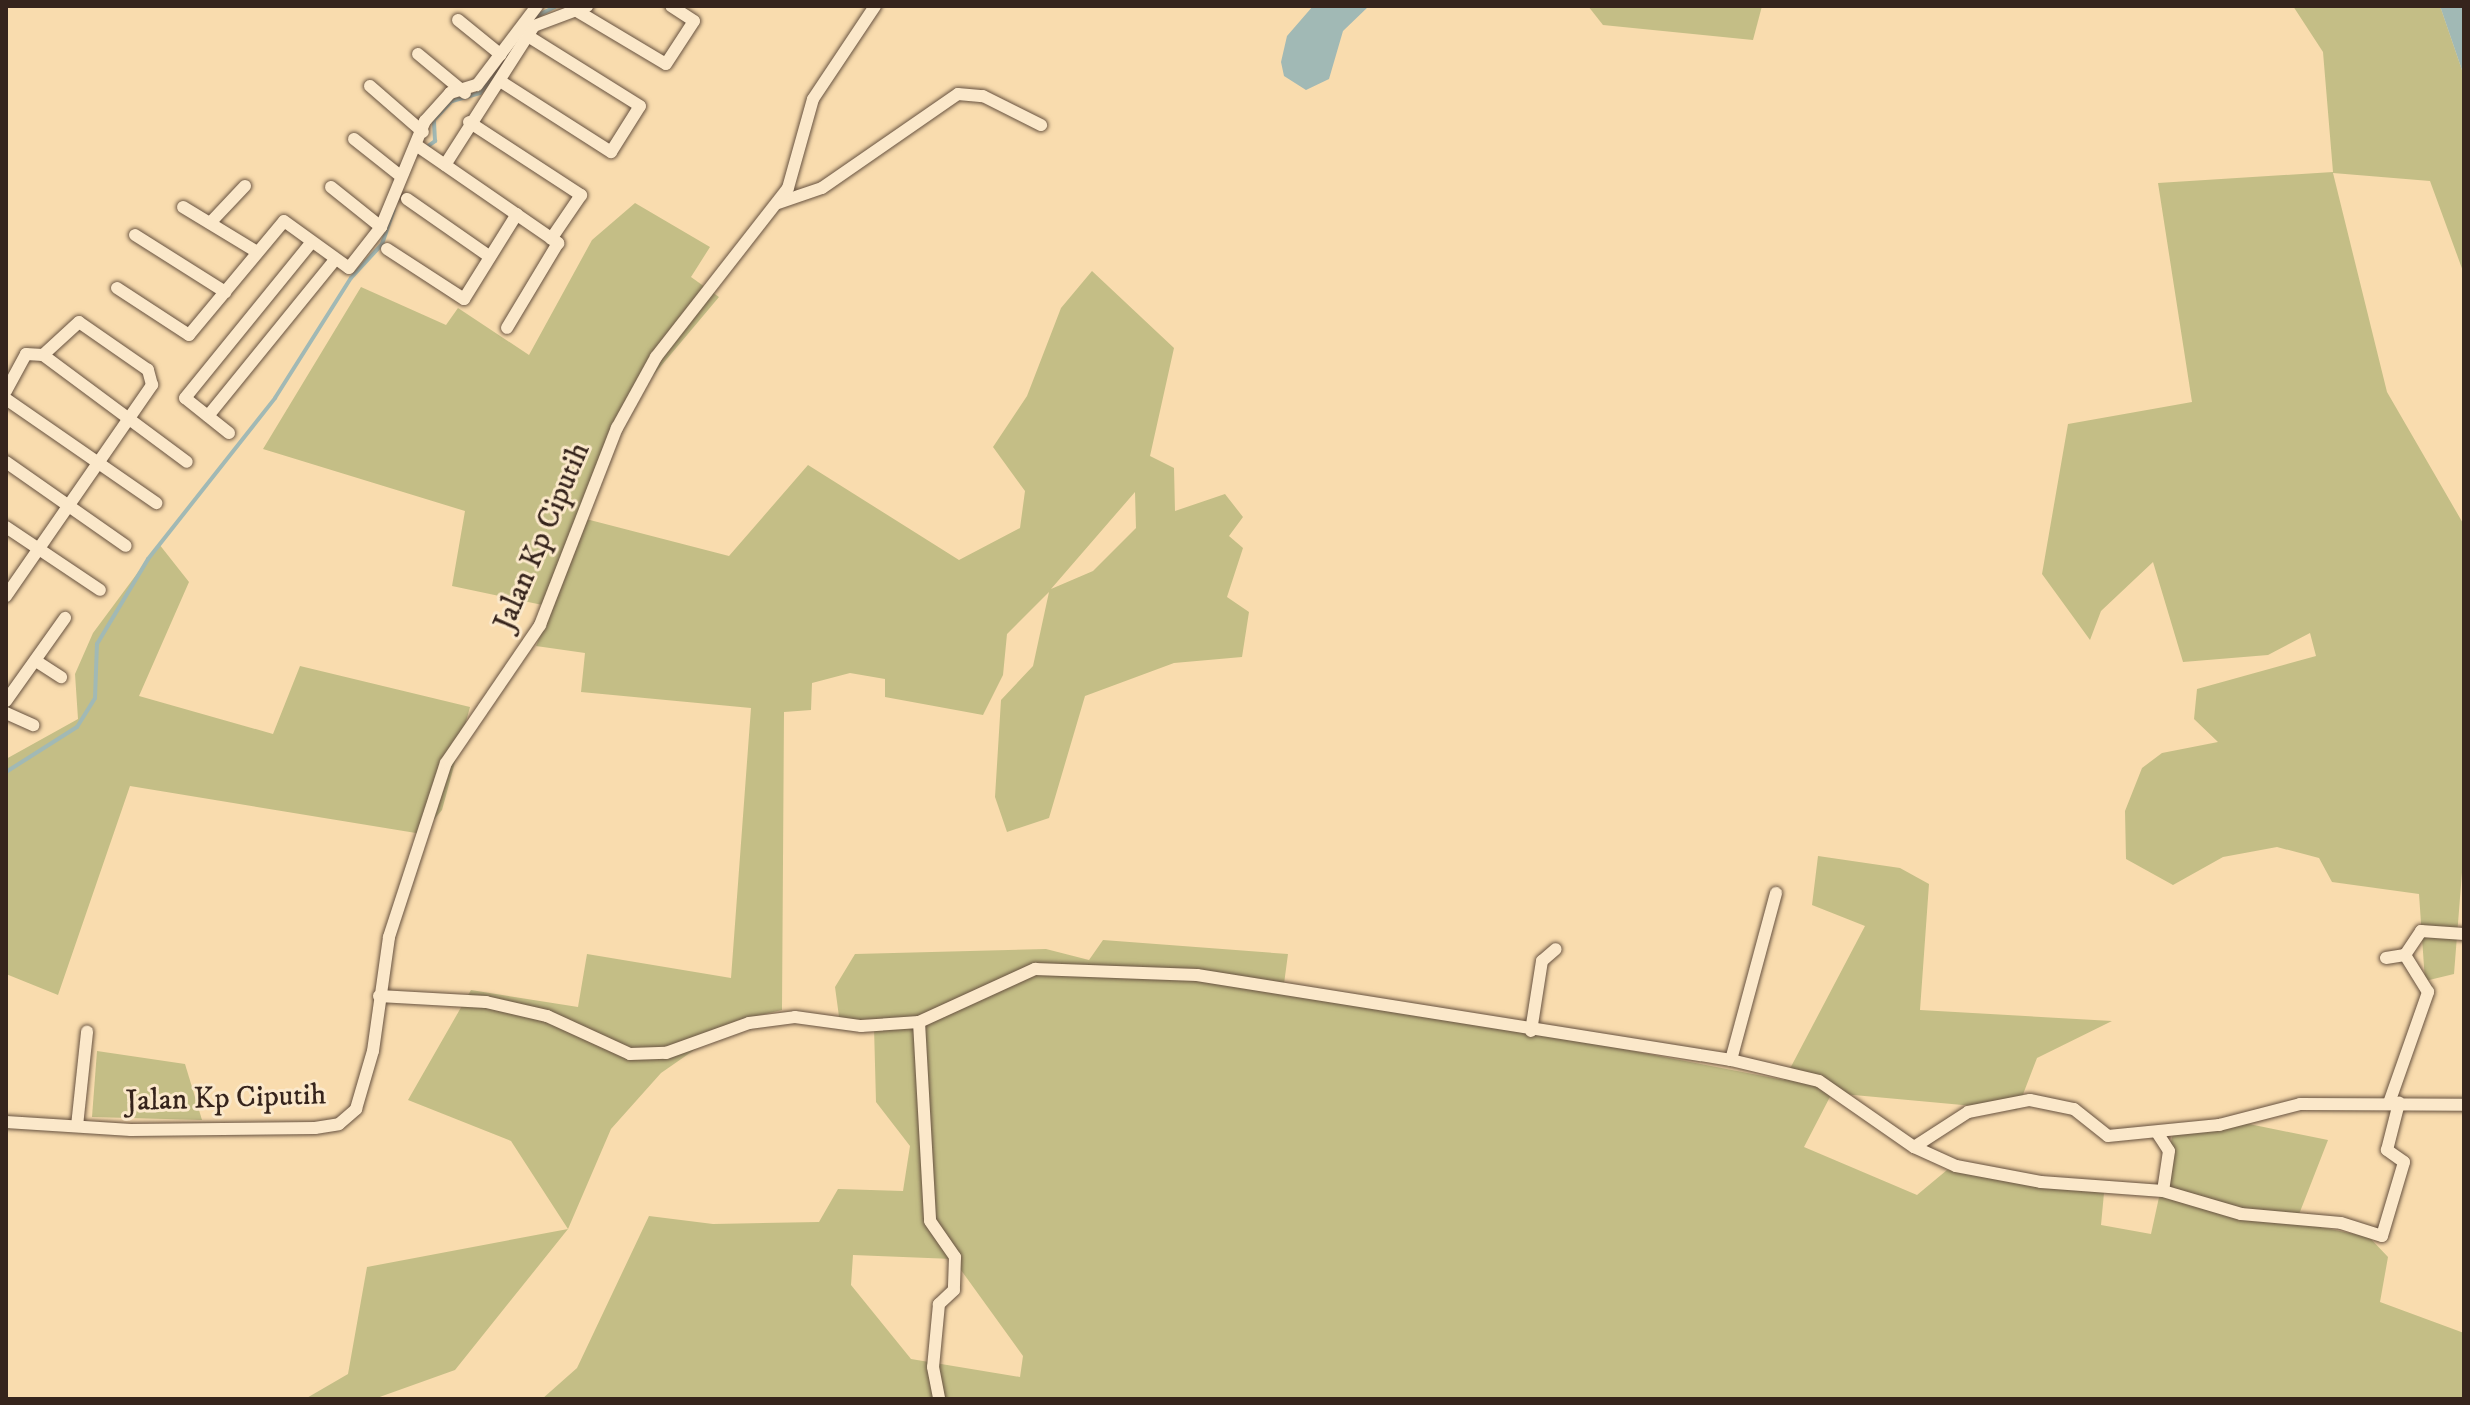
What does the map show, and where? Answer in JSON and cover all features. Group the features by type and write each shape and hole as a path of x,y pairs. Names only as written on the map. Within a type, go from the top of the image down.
{"street":[{"path":"445,165 469,122 528,36 572,8 587,6"},
{"path":"572,8 666,64 694,21 671,6"},
{"name":"Jalan Kp Ciputih","path":"6,1122 77,1126 339,1124 363,1091 389,937 462,730 512,673 540,625 617,428 656,357 778,203 813,99 875,6"},
{"path":"117,288 189,335 284,221 349,268 381,227 398,174 450,93 465,93 501,55 529,8"},
{"path":"458,20 501,55"},
{"path":"500,81 611,152 640,106 528,36"},
{"path":"418,54 465,93"},
{"path":"370,86 423,132"},
{"path":"778,203 822,188 958,94 983,96 1041,125"},
{"path":"469,122 581,195 551,239"},
{"path":"354,139 398,174"},
{"path":"416,145 558,243 507,328"},
{"path":"210,223 245,186"},
{"path":"331,187 381,227"},
{"path":"407,199 490,257"},
{"path":"183,207 257,252"},
{"path":"387,249 464,299 517,214"},
{"path":"135,235 225,292"},
{"path":"229,433 185,398 312,242"},
{"path":"208,416 335,260"},
{"path":"6,596 152,385 148,370 79,322 43,355"},
{"path":"6,391 26,354 43,355 187,462"},
{"path":"6,399 156,503"},
{"path":"6,462 126,546"},
{"path":"6,527 100,590"},
{"path":"6,701 65,618"},
{"path":"36,661 61,677"},
{"path":"6,713 33,725"},
{"path":"1731,1060 1776,893"},
{"path":"2386,958 2405,955 2421,931 2464,934"},
{"path":"1531,1031 1542,961 1556,949"},
{"path":"379,996 486,1002 547,1016 630,1054 678,1050 749,1023 795,1017 861,1026 919,1022 1009,978 1074,965 1329,994 1531,1031 1731,1060 1819,1081 1914,1147 1956,1166 2041,1182 2163,1191 2241,1214 2341,1223 2382,1236 2404,1162 2387,1150 2394,1103 2428,992 2405,955"},
{"path":"919,1022 930,1221 955,1257 954,1290 939,1304 933,1367 939,1399"},
{"path":"77,1126 87,1032"},
{"path":"1914,1147 1968,1112 2030,1100 2074,1109 2108,1136 2158,1134 2300,1104 2464,1105"},
{"path":"2158,1134 2169,1151 2163,1191"}],"shaded area":[{"path":"1588,6 1762,6 1753,40 1603,25"},
{"path":"2293,6 2440,6 2464,76 2464,274 2430,181 2333,173 2387,392 2464,525 2464,847 2454,974 2425,981 2419,894 2332,882 2319,858 2277,847 2223,857 2173,885 2126,859 2125,811 2142,768 2162,753 2218,742 2194,719 2197,689 2316,656 2310,633 2268,655 2183,662 2153,562 2101,611 2090,640 2042,574 2068,424 2192,402 2158,183 2333,172 2323,52"},
{"path":"635,203 710,247 691,277 719,297 629,404 586,519 729,556 808,465 959,560 1020,528 1025,491 993,447 1027,396 1061,308 1092,271 1174,348 1150,456 1174,468 1175,511 1225,494 1243,517 1229,536 1243,548 1227,597 1249,612 1242,657 1174,663 1085,696 1049,818 1007,832 995,797 1001,700 1033,666 1049,592 1007,634 1003,675 983,715 885,697 885,679 850,673 812,683 811,710 784,712 782,1010 736,1021 661,1073 611,1129 568,1229 511,1141 408,1100 471,990 578,1007 587,954 731,978 751,708 581,692 585,653 536,646 552,607 452,586 465,511 263,449 361,287 446,325 458,308 529,355 592,240","holes":["1135,492 1136,528 1093,571 1051,589"]},
{"path":"159,544 189,582 139,696 273,734 300,666 470,707 442,810 422,834 130,786 58,995 6,974 6,759 78,719 75,674 93,633"},
{"path":"1818,856 1900,868 1929,884 1920,1010 2112,1021 2037,1058 2017,1110 1832,1093 1804,1147 1917,1195 1947,1170 2104,1193 2101,1225 2151,1234 2175,1124 2249,1124 2328,1140 2296,1222 2369,1237 2388,1257 2380,1302 2464,1333 2464,1399 542,1399 577,1368 649,1216 713,1224 819,1222 838,1189 903,1191 910,1146 876,1102 874,1027 840,1024 835,987 855,954 1046,949 1089,960 1103,940 1288,954 1284,984 1784,1080 1865,926 1812,905","holes":["853,1255 953,1259 1023,1356 1020,1377 911,1359 851,1285"]},
{"path":"97,1051 185,1064 202,1120 92,1117"},
{"path":"568,1229 455,1370 374,1399 305,1399 348,1374 367,1267"}],"water":[{"path":"1313,6 1369,6 1343,31 1329,79 1306,90 1284,76 1281,62 1287,36"},
{"path":"2440,6 2464,6 2464,76"}],"waterway":[{"path":"533,18 557,6"},
{"path":"424,149 435,141 434,120 452,101 480,93 504,62"},
{"path":"6,772 77,727 95,698 97,644 148,559 275,398 351,278 382,244 394,210"}]}
